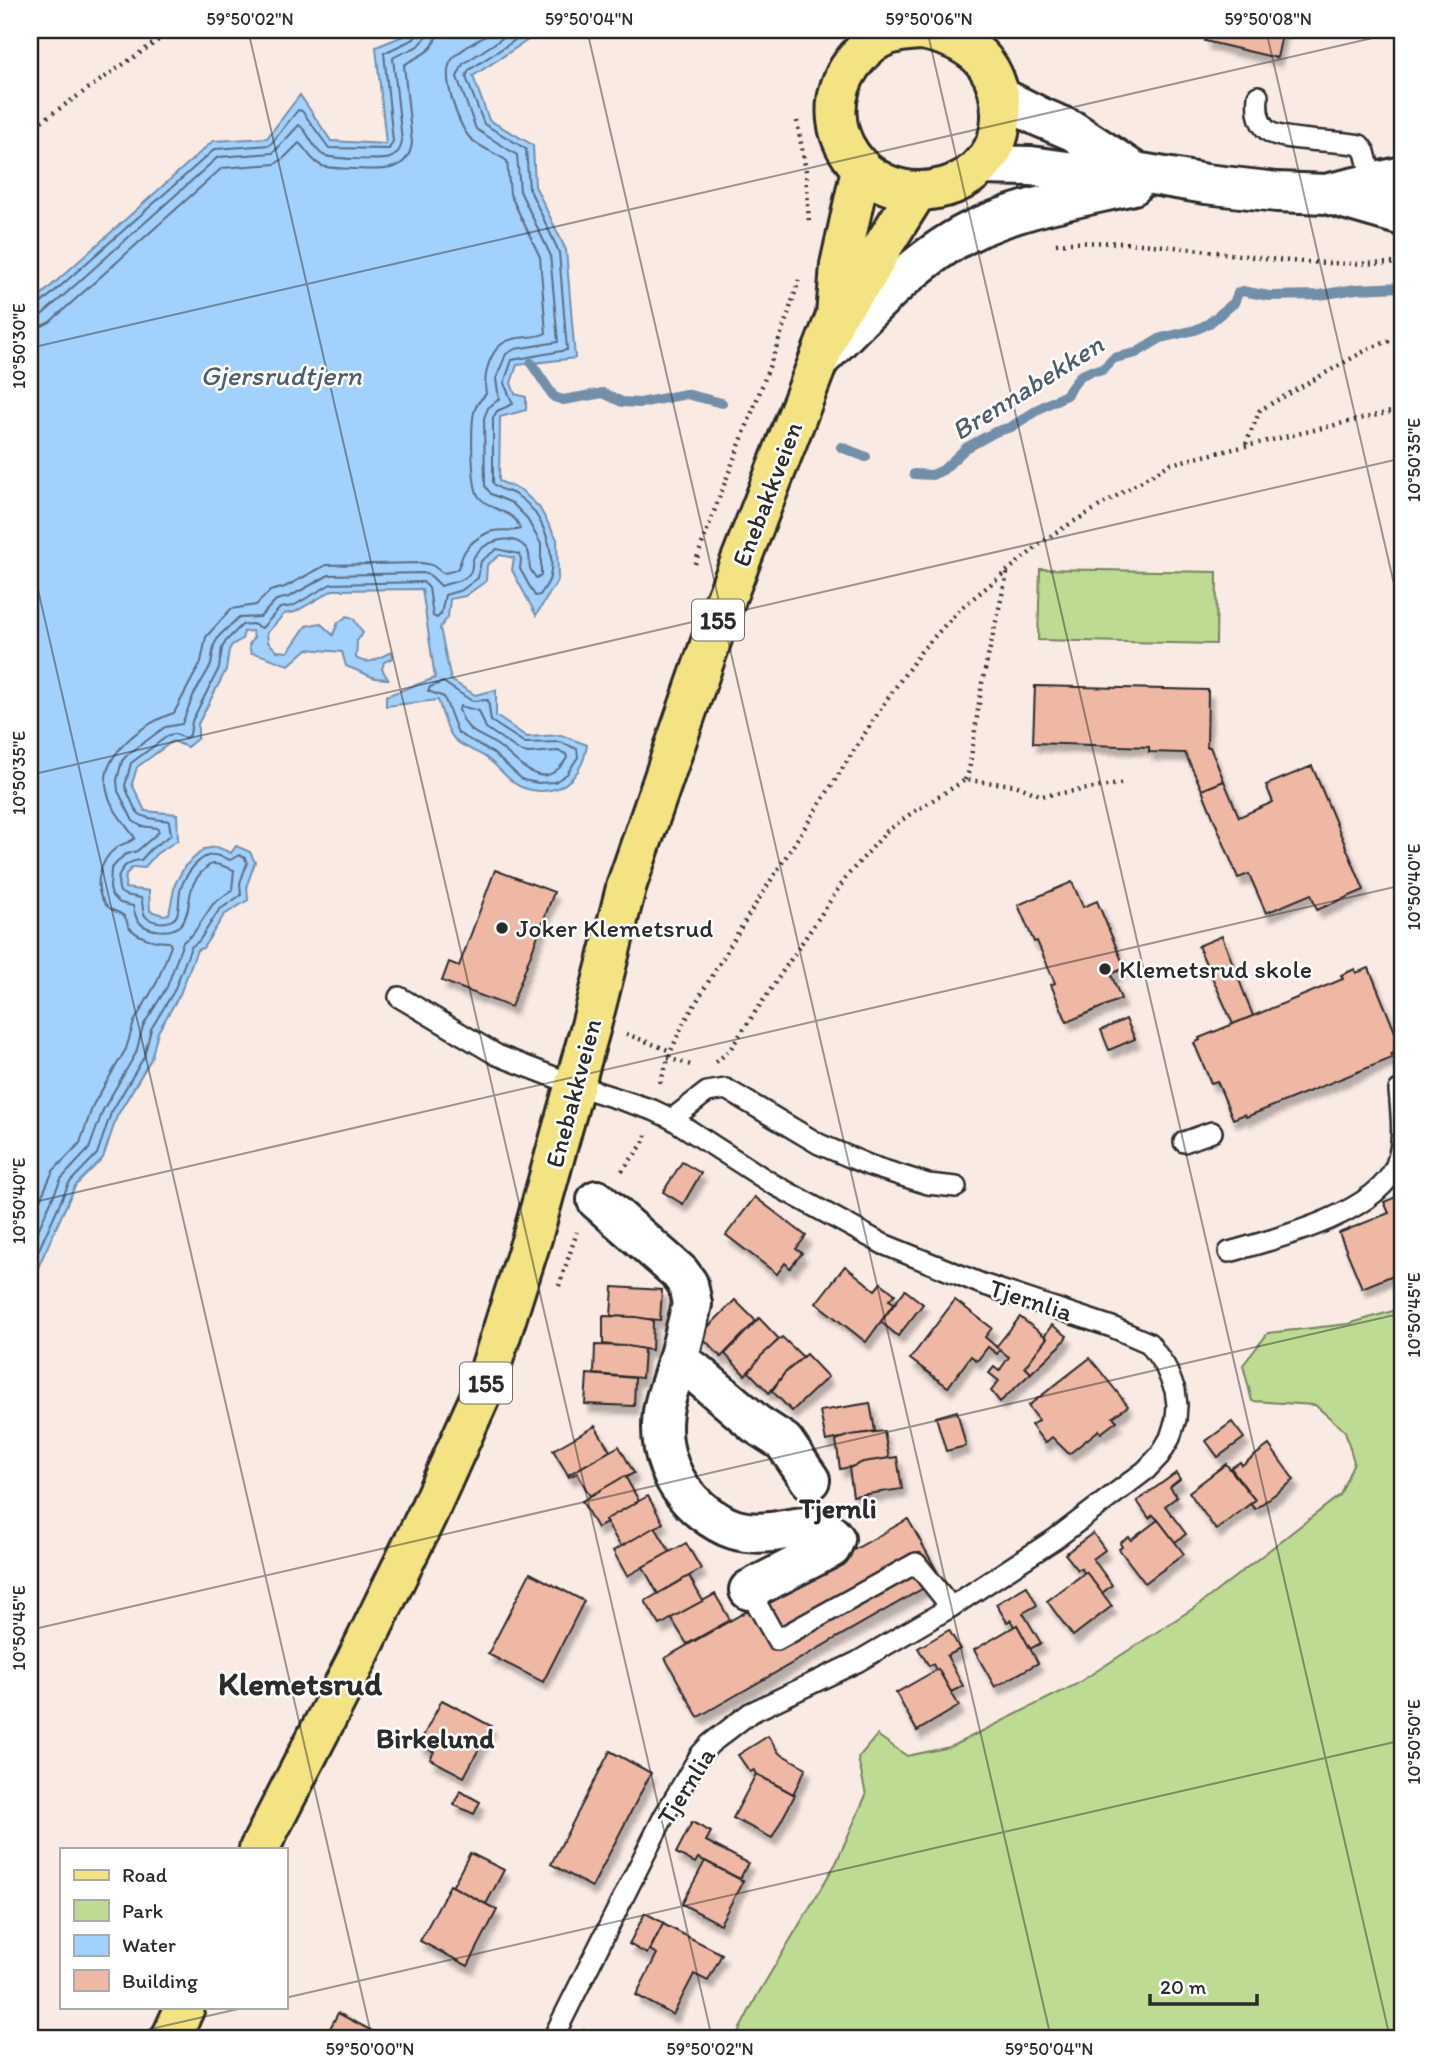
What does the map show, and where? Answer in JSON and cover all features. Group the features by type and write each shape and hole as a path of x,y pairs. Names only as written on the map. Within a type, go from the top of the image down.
{"main road":[{"path":"921,30 981,42 984,62 1000,97 1001,115 993,149 981,165 952,186 917,192 888,187 861,169 846,147 836,123 837,93 862,50 878,39 897,32 921,30"},
{"path":"1000,97 1073,131 1150,175"},
{"path":"981,165 1150,175 1277,192 1327,194 1403,216"},
{"name":"Enebakkveien","path":"836,316 840,265 861,169"},
{"path":"819,360 914,269 967,232 1029,209 1150,175"},
{"path":"1327,194 1388,180"},
{"name":"Enebakkveien","path":"260,1848 414,1541 484,1388 532,1238 627,884 725,601 836,316 866,277 917,192"},
{"path":"597,1200 680,1273 688,1284 692,1304 663,1410 661,1436 672,1475 695,1505 720,1525 745,1534 815,1526 827,1529 835,1539 831,1548 749,1590"},
{"path":"677,1363 694,1371 756,1424 784,1442 810,1480"},
{"path":"171,2038 185,2008"}],"lane":[{"path":"1258,96 1259,120 1269,131 1284,136 1360,145 1388,180"},
{"name":"Tjernlia","path":"399,997 497,1055 672,1119 771,1183 883,1244 992,1288 1126,1332 1149,1343 1158,1353 1175,1390 1176,1419 1170,1438 1160,1455 1146,1470 1055,1539 951,1607 849,1667 750,1713 710,1744 700,1755 664,1816 553,2038"},
{"path":"672,1119 707,1092 726,1089 819,1144 871,1166 917,1181 956,1187"},
{"path":"1229,1252 1289,1235 1330,1219 1383,1184 1395,1167 1401,1146 1399,1090"},
{"path":"1184,1142 1212,1132"},
{"path":"749,1590 777,1640 916,1563 951,1607"}],"path":[{"path":"30,129 173,30"},
{"path":"796,113 808,192 809,231"},
{"path":"1048,244 1123,242 1322,263 1403,263"},
{"path":"695,564 778,346 799,279"},
{"path":"1246,445 1260,410 1370,348 1403,335"},
{"path":"653,1110 671,1051 740,927 885,702 940,629 1008,569 1053,534 1170,464 1403,409"},
{"path":"708,1065 729,1051 828,902 868,850 909,814 965,780 969,771 982,683 1008,569"},
{"path":"965,780 1015,785 1042,796 1126,783"},
{"path":"627,1034 671,1051"},
{"path":"668,1058 700,1066"}],"green space":[{"path":"1040,569 1217,572 1216,644 1038,640"},
{"path":"1403,1308 1403,2038 735,2038 836,1863 866,1795 858,1758 877,1735 907,1756 950,1747 1075,1685 1200,1604 1340,1495 1354,1462 1345,1431 1315,1405 1252,1401 1243,1365 1268,1333 1348,1324"}],"water":[{"name":"Gjersrudtjern","path":"418,30 530,30 534,36 473,76 489,120 533,145 535,186 566,250 575,358 517,365 511,383 515,394 526,397 526,410 500,417 499,481 521,490 539,507 557,539 558,580 536,615 512,570 514,558 500,555 487,565 486,581 465,596 450,599 448,617 440,628 451,680 475,695 496,690 496,716 527,737 561,735 587,745 584,757 580,768 566,784 546,791 521,787 488,759 455,740 447,728 438,700 386,706 386,696 435,678 422,589 333,590 295,612 284,614 267,633 268,642 277,651 288,652 306,626 320,623 333,635 338,623 347,616 353,618 363,633 357,641 356,658 366,662 392,652 393,658 384,662 382,669 388,679 375,678 346,666 342,652 307,649 289,665 251,653 249,645 254,637 252,631 244,632 242,639 229,650 226,670 198,724 198,738 187,747 173,741 137,767 132,784 145,811 177,814 178,840 156,854 144,868 133,867 126,874 125,888 149,891 150,911 169,914 175,884 185,866 204,849 217,847 231,853 236,846 250,852 255,862 247,885 248,900 224,915 203,948 197,950 180,994 158,1032 151,1059 117,1116 103,1158 75,1186 30,1285 30,305 213,141 267,138 300,95 331,141 386,144 376,47"}],"building":[{"path":"1208,30 1283,30 1277,58 1205,41"},
{"path":"1035,686 1208,690 1207,747 1210,747 1224,781 1202,790 1185,753 1149,752 1149,747 1033,743"},
{"path":"1312,766 1364,890 1317,910 1311,894 1266,913 1249,874 1238,878 1202,790 1224,781 1239,817 1273,802 1266,785"},
{"path":"495,870 554,892 511,1007 442,981 449,962 459,966"},
{"path":"1072,882 1083,907 1097,901 1125,968 1111,974 1121,999 1067,1022 1051,985 1055,983 1018,905"},
{"path":"1222,936 1253,1016 1233,1024 1198,946"},
{"path":"1369,968 1402,1049 1391,1054 1392,1058 1246,1117 1245,1114 1233,1119 1217,1081 1211,1083 1194,1043 1200,1040 1199,1038 1343,979 1341,975 1355,969 1356,973"},
{"path":"1126,1019 1135,1039 1109,1050 1101,1030"},
{"path":"682,1162 701,1173 683,1204 663,1192"},
{"path":"1403,1194 1403,1271 1362,1288 1339,1233 1389,1213 1384,1202"},
{"path":"755,1197 806,1236 796,1249 802,1253 790,1268 785,1263 777,1274 726,1235"},
{"path":"845,1266 875,1290 881,1283 895,1294 889,1300 894,1303 866,1342 816,1303"},
{"path":"613,1287 662,1290 660,1320 611,1316"},
{"path":"905,1290 923,1304 898,1336 881,1322"},
{"path":"735,1300 756,1321 721,1357 700,1335"},
{"path":"955,1300 992,1328 985,1337 1000,1350 997,1354 988,1347 977,1361 971,1356 948,1387 910,1359"},
{"path":"603,1316 653,1320 652,1350 603,1344"},
{"path":"1020,1317 1047,1338 1025,1367 1031,1373 1000,1402 991,1391 999,1381 989,1373 994,1367 999,1371 1009,1357 996,1347"},
{"path":"759,1318 779,1339 745,1375 725,1354"},
{"path":"1052,1325 1067,1336 1031,1373 1025,1367 1047,1338 1045,1335"},
{"path":"782,1337 803,1357 784,1374 769,1393 749,1372 761,1356"},
{"path":"595,1345 644,1349 642,1378 594,1374"},
{"path":"806,1354 828,1377 792,1411 772,1391 784,1374"},
{"path":"1090,1358 1128,1406 1113,1417 1117,1421 1101,1433 1099,1430 1069,1454 1052,1437 1045,1443 1031,1425 1039,1420 1028,1406"},
{"path":"587,1374 635,1378 634,1406 585,1404"},
{"path":"870,1403 875,1431 826,1441 820,1411"},
{"path":"957,1411 966,1446 946,1451 936,1417"},
{"path":"1232,1422 1244,1438 1218,1457 1206,1441"},
{"path":"595,1426 610,1451 568,1475 553,1450"},
{"path":"884,1431 889,1459 840,1469 836,1440 850,1435"},
{"path":"1269,1445 1294,1480 1255,1509 1250,1504 1255,1500 1231,1468 1240,1462 1242,1465"},
{"path":"619,1446 634,1473 590,1496 577,1473 569,1477 568,1475"},
{"path":"897,1457 902,1489 853,1496 849,1468 863,1462"},
{"path":"1226,1464 1255,1500 1216,1530 1189,1492"},
{"path":"1176,1473 1180,1479 1170,1487 1177,1497 1165,1506 1186,1534 1175,1542 1153,1515 1149,1518 1137,1501"},
{"path":"625,1476 639,1501 605,1520 607,1523 597,1528 582,1501"},
{"path":"648,1496 663,1523 621,1547 605,1520"},
{"path":"908,1519 941,1578 698,1717 665,1658"},
{"path":"1158,1520 1184,1554 1145,1583 1119,1549 1122,1547 1120,1543 1129,1537 1131,1540"},
{"path":"655,1527 670,1552 627,1576 613,1551"},
{"path":"1093,1533 1105,1550 1093,1559 1112,1585 1102,1593 1086,1572 1081,1568 1078,1570 1065,1554"},
{"path":"686,1543 701,1569 658,1594 643,1567"},
{"path":"1086,1572 1112,1606 1073,1636 1047,1601"},
{"path":"530,1573 584,1601 543,1682 488,1654"},
{"path":"689,1576 703,1601 660,1625 645,1601"},
{"path":"1027,1586 1037,1605 1023,1613 1041,1643 1030,1649 1017,1625 1014,1627 1011,1620 1007,1622 996,1604"},
{"path":"715,1594 730,1620 687,1644 671,1618"},
{"path":"1017,1625 1038,1663 995,1687 974,1650"},
{"path":"949,1630 960,1649 947,1656 963,1686 951,1692 938,1669 936,1670 933,1664 929,1666 918,1648"},
{"path":"938,1669 959,1706 917,1731 896,1693"},
{"path":"442,1700 491,1726 464,1777 430,1759 434,1752 419,1744"},
{"path":"768,1736 779,1753 806,1768 793,1794 756,1774 754,1770 750,1772 738,1755"},
{"path":"610,1751 651,1773 592,1887 551,1864"},
{"path":"756,1774 795,1795 772,1838 733,1818"},
{"path":"460,1791 480,1802 474,1814 454,1805"},
{"path":"692,1822 711,1832 706,1841 748,1863 740,1879 698,1858 695,1863 676,1853"},
{"path":"470,1853 504,1870 486,1904 452,1887"},
{"path":"705,1861 743,1881 720,1924 682,1904"},
{"path":"450,1885 497,1910 468,1966 420,1941"},
{"path":"645,1913 664,1923 647,1954 629,1944"},
{"path":"663,1924 722,1954 708,1981 694,1974 673,2015 636,1995 657,1954 650,1950"},
{"path":"338,2013 376,2033 373,2038 312,2038 316,2030 326,2036"},
{"path":"584,2030 600,2038 580,2038"}],"waterway":[{"name":"Brennabekken","path":"914,474 932,475 943,470 966,448 995,432 1011,427 1066,395 1080,376 1102,370 1114,358 1136,353 1161,338 1208,324 1234,303 1238,293 1242,291 1269,296 1320,295 1356,289 1403,287"},
{"path":"531,363 554,397 563,400 603,393 622,402 640,403 686,394 722,403"},
{"path":"841,447 866,457"}],"place":[{"name":"Joker Klemetsrud","path":"502,928"},
{"name":"Klemetsrud skole","path":"1105,969"}],"district":[{"name":"Tjernli","path":"838,1508"},
{"name":"Klemetsrud","path":"300,1683"},
{"name":"Birkelund","path":"435,1738"}]}
